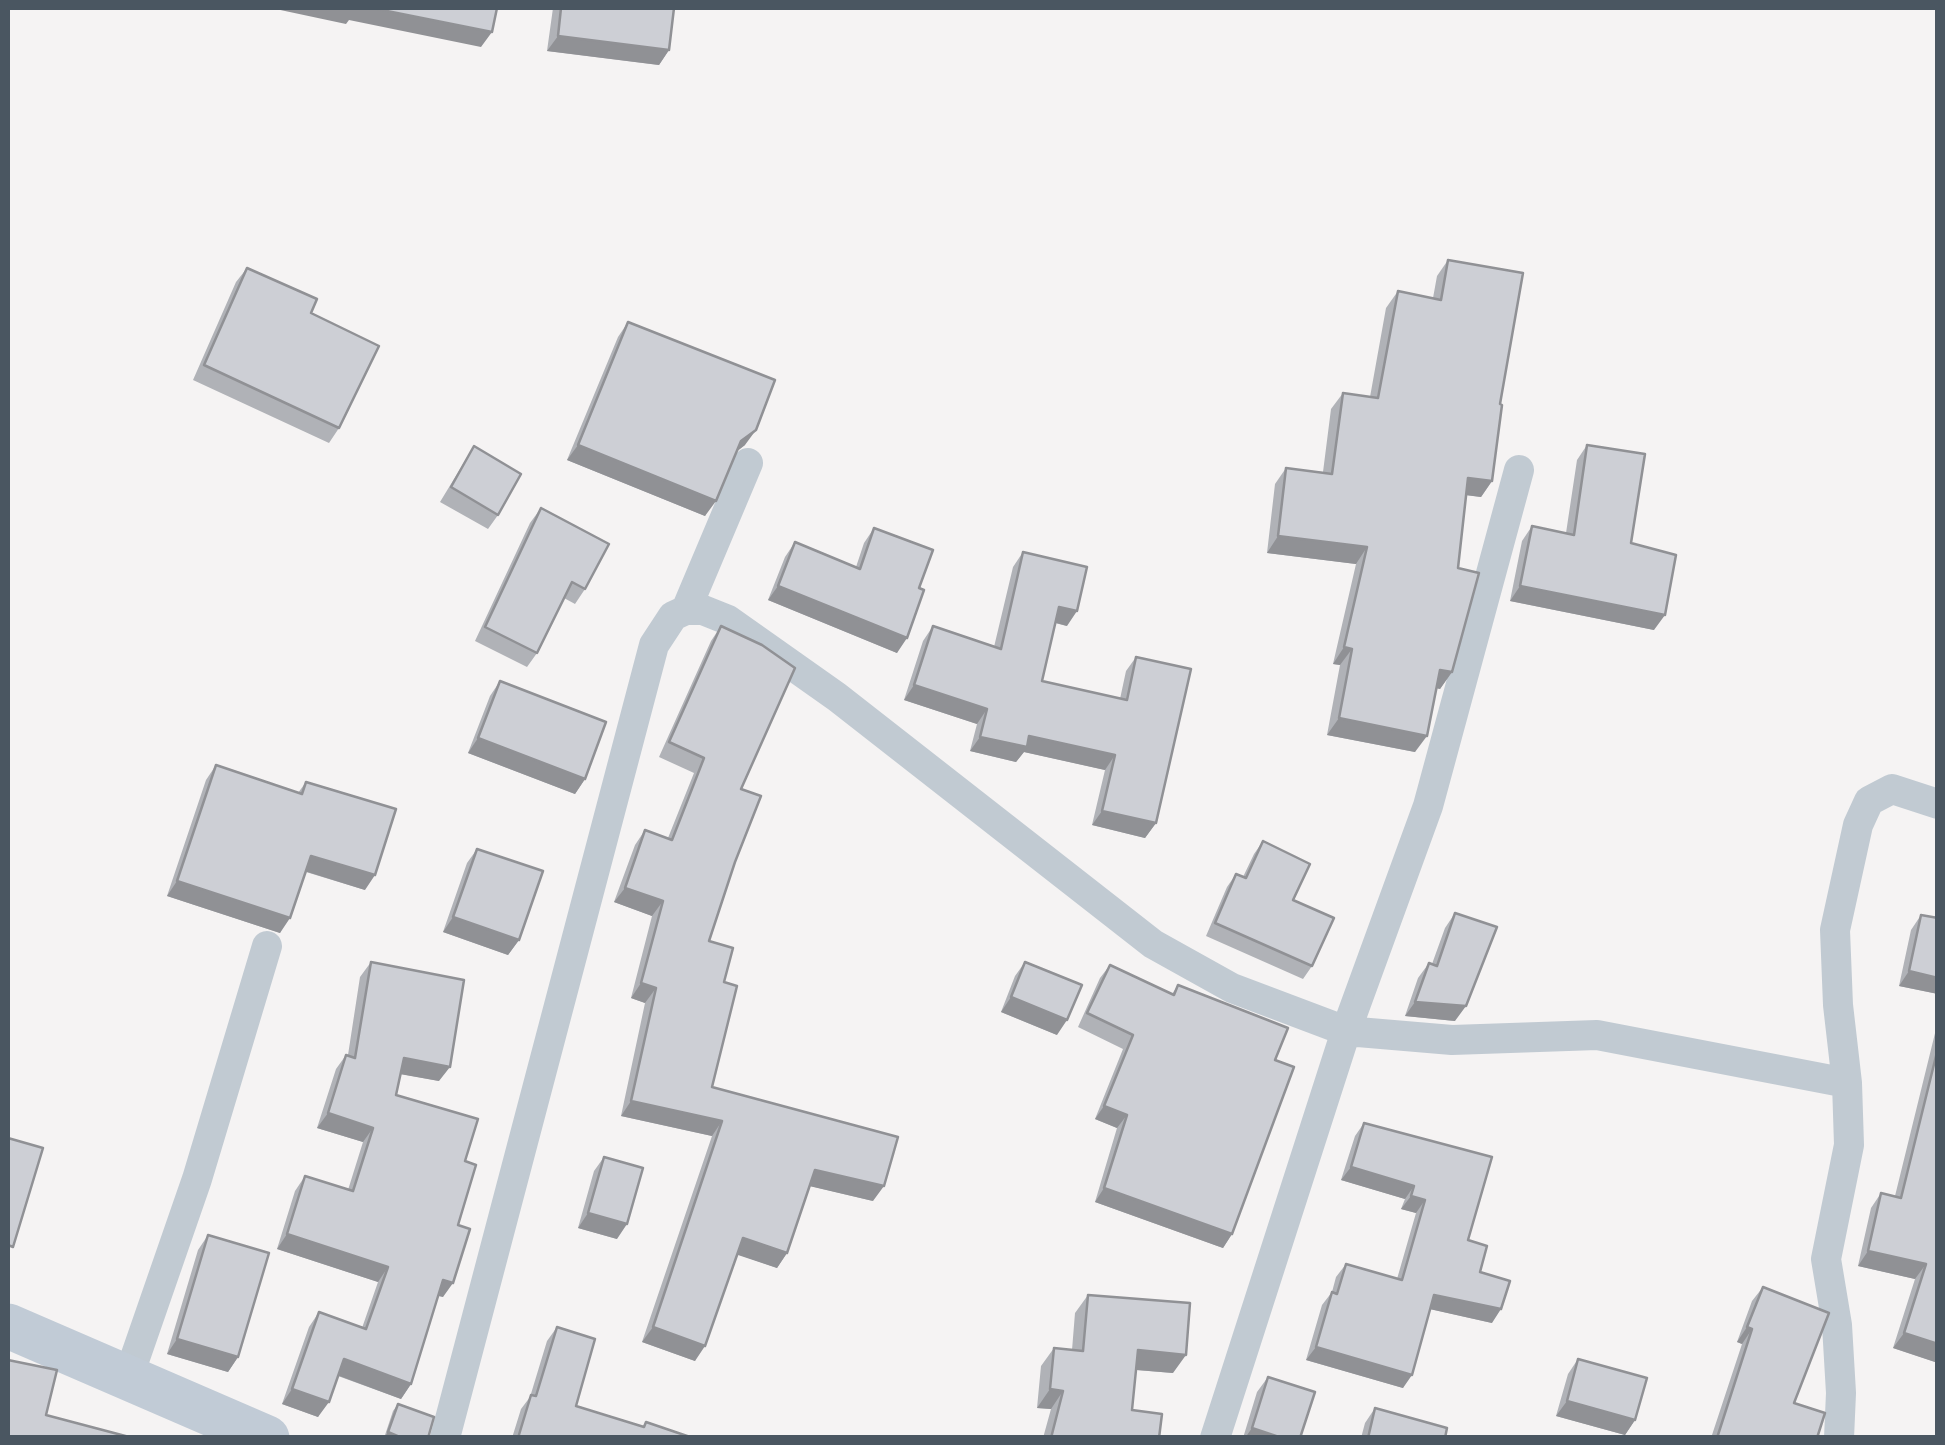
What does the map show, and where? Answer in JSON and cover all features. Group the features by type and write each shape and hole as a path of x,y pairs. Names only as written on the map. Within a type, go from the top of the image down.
{"street":[{"path":"686,610 748,463"},
{"path":"1215,1438 1346,1031 1428,806 1519,470"},
{"path":"444,1438 654,645 674,616 686,610 703,610 728,620 837,697 1153,944 1232,988 1346,1031 1452,1040 1597,1035 1847,1082"},
{"path":"1839,1438 1837,1324 1826,1259 1848,1146 1835,930 1858,825 1869,801 1892,789 1938,804"},
{"path":"128,1378 196,1179 267,946"},
{"path":"8,1326 267,1438"}],"building":[{"path":"372,8 497,8 492,32"},
{"path":"561,8 674,8 669,50 558,36"},
{"path":"1448,260 1523,273 1500,404 1492,481 1468,478 1458,568 1479,573 1452,672 1440,670 1427,736 1339,718 1352,649 1344,647 1367,547 1278,536 1286,468 1332,474 1343,393 1378,398 1398,291 1441,300"},
{"path":"247,268 317,299 311,313 379,346 339,428 204,365"},
{"path":"628,322 775,380 756,430 741,441 716,501 578,445"},
{"path":"1587,445 1645,454 1631,543 1676,555 1665,615 1520,586 1532,526 1574,535"},
{"path":"474,446 521,474 498,515 451,487"},
{"path":"541,508 609,544 585,589 572,582 537,653 485,627"},
{"path":"874,528 933,550 907,638 778,586 795,542 860,569"},
{"path":"1023,552 1087,567 1077,611 1059,607 1042,681 1127,700 1136,657 1191,669 1156,823 1102,811 1115,755 1029,736 1027,747 980,737 987,709 914,685 933,626 1001,649"},
{"path":"721,626 762,645 795,668 741,789 761,796 709,941 733,948 724,982 737,986 712,1087 898,1137 884,1186 815,1170 787,1253 743,1238 705,1346 653,1327 722,1121 631,1101 656,988 641,983 663,901 625,888 645,830 672,840 704,758 669,742"},
{"path":"500,681 606,722 585,779 478,738"},
{"path":"216,765 302,794 306,782 396,809 375,875 311,856 290,918 177,881"},
{"path":"1263,841 1310,864 1293,900 1334,918 1312,966 1215,923 1236,874 1246,878"},
{"path":"477,849 543,871 519,940 453,917"},
{"path":"1455,913 1497,927 1466,1006 1415,1002 1429,963 1437,966"},
{"path":"1921,915 1938,918 1938,978 1909,971"},
{"path":"371,962 464,980 450,1067 404,1058 396,1095 478,1119 465,1161 476,1165 458,1225 470,1229 453,1283 443,1280 411,1384 344,1359 329,1402 292,1389 319,1312 366,1329 388,1267 287,1234 305,1176 353,1191 373,1128 328,1113 346,1055 355,1058"},
{"path":"1025,962 1082,985 1067,1020 1011,997"},
{"path":"1110,965 1174,995 1178,985 1288,1028 1275,1060 1294,1067 1232,1234 1104,1188 1127,1115 1104,1106 1133,1035 1087,1013"},
{"path":"1938,1048 1938,1344 1904,1333 1926,1264 1868,1251 1881,1193 1901,1198"},
{"path":"1364,1123 1492,1157 1468,1240 1487,1246 1480,1272 1510,1281 1501,1309 1434,1295 1412,1375 1316,1347 1332,1292 1337,1294 1346,1264 1402,1280 1425,1200 1411,1196 1414,1186 1351,1167"},
{"path":"8,1138 43,1148 13,1247 8,1245"},
{"path":"604,1157 643,1168 627,1224 588,1213"},
{"path":"208,1235 269,1253 238,1357 177,1339"},
{"path":"1763,1287 1829,1313 1794,1403 1825,1413 1817,1438 1717,1438 1752,1329 1747,1327"},
{"path":"1088,1295 1190,1303 1186,1355 1138,1350 1132,1410 1162,1414 1159,1438 1051,1438 1063,1391 1050,1389 1054,1348 1083,1351"},
{"path":"557,1327 595,1339 576,1406 644,1427 646,1422 693,1438 518,1438 531,1395 536,1396"},
{"path":"1578,1359 1647,1378 1635,1420 1567,1401"},
{"path":"8,1360 57,1370 46,1415 133,1438 8,1438"},
{"path":"1268,1377 1315,1392 1300,1438 1282,1438 1252,1428"},
{"path":"398,1404 434,1417 428,1438 402,1438 388,1432"},
{"path":"1375,1408 1447,1428 1445,1438 1368,1438"}]}
